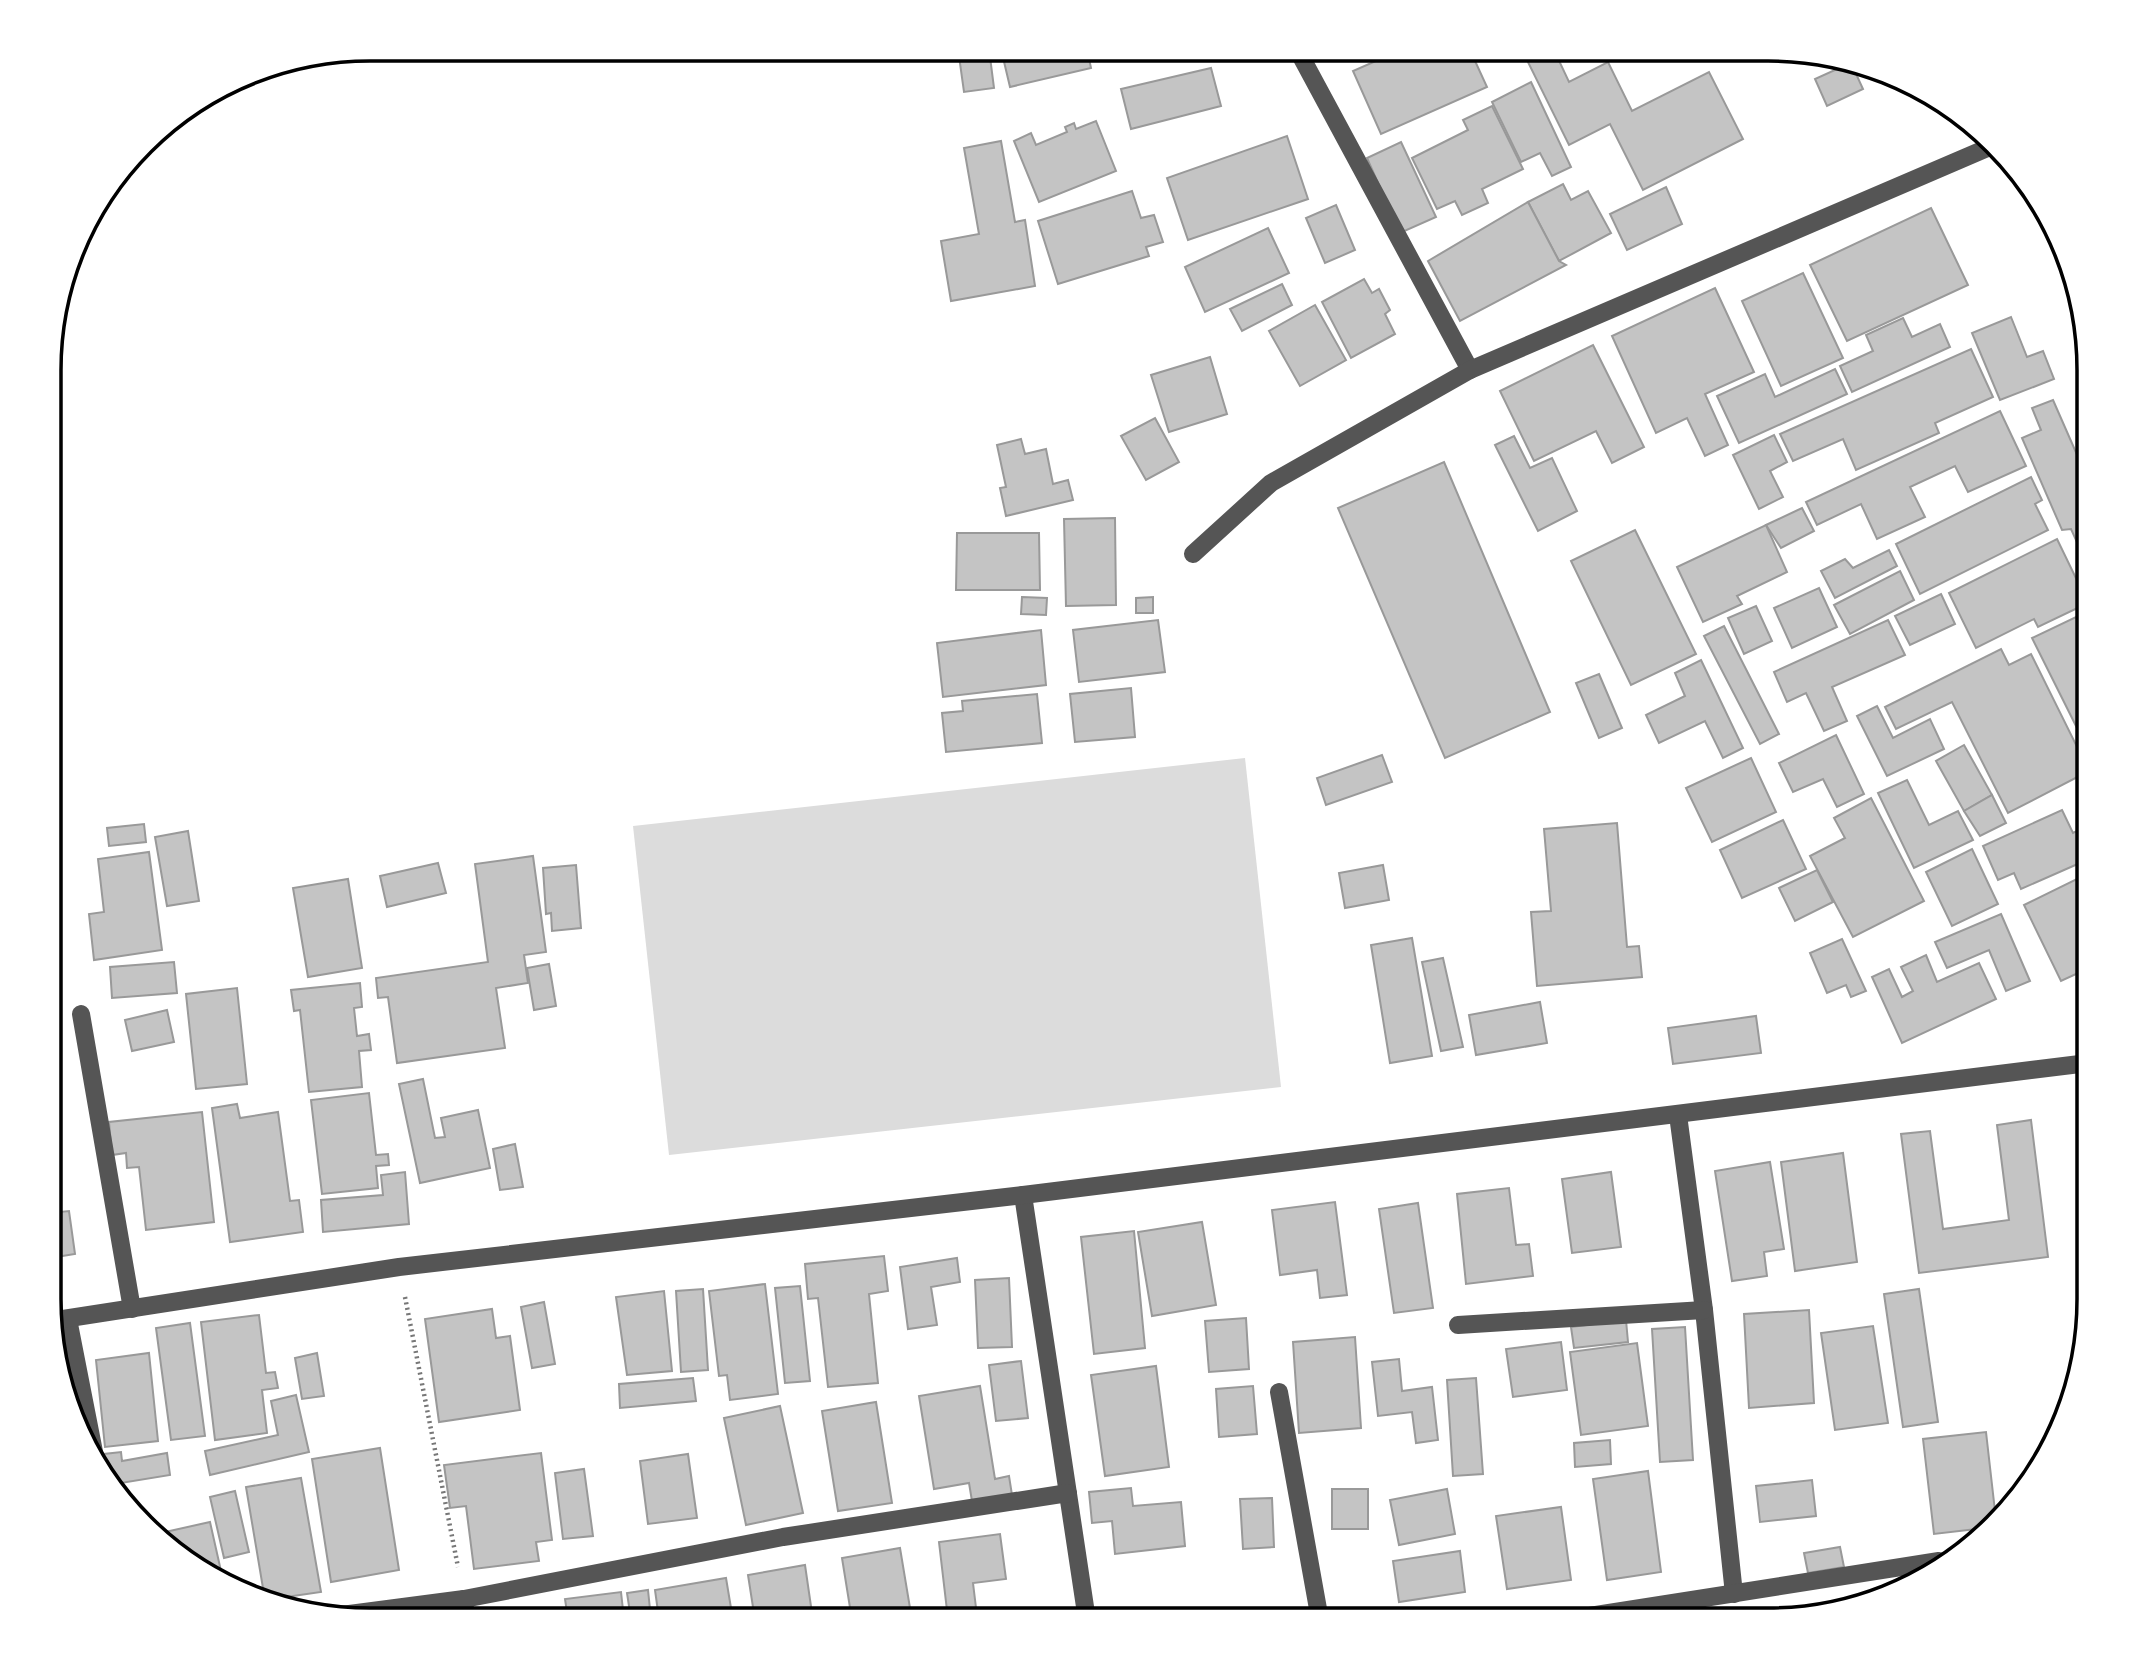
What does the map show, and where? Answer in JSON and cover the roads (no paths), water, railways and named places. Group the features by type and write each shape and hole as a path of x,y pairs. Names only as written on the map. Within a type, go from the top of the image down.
{"street":[{"path":"1303,61 1469,370"},
{"path":"1193,554 1271,483 1469,370 1983,150"},
{"path":"81,1014 132,1309"},
{"path":"62,1320 399,1268 1023,1195 2077,1064"},
{"path":"1678,1115 1704,1310 1734,1594"},
{"path":"1023,1195 1085,1608"},
{"path":"1458,1325 1704,1310"},
{"path":"64,1339 83,1412"},
{"path":"1279,1392 1318,1608"},
{"path":"395,1608 464,1599 783,1537 1068,1493"},
{"path":"1642,1608 1927,1563"},
{"path":"464,1599 465,1608"}]}
